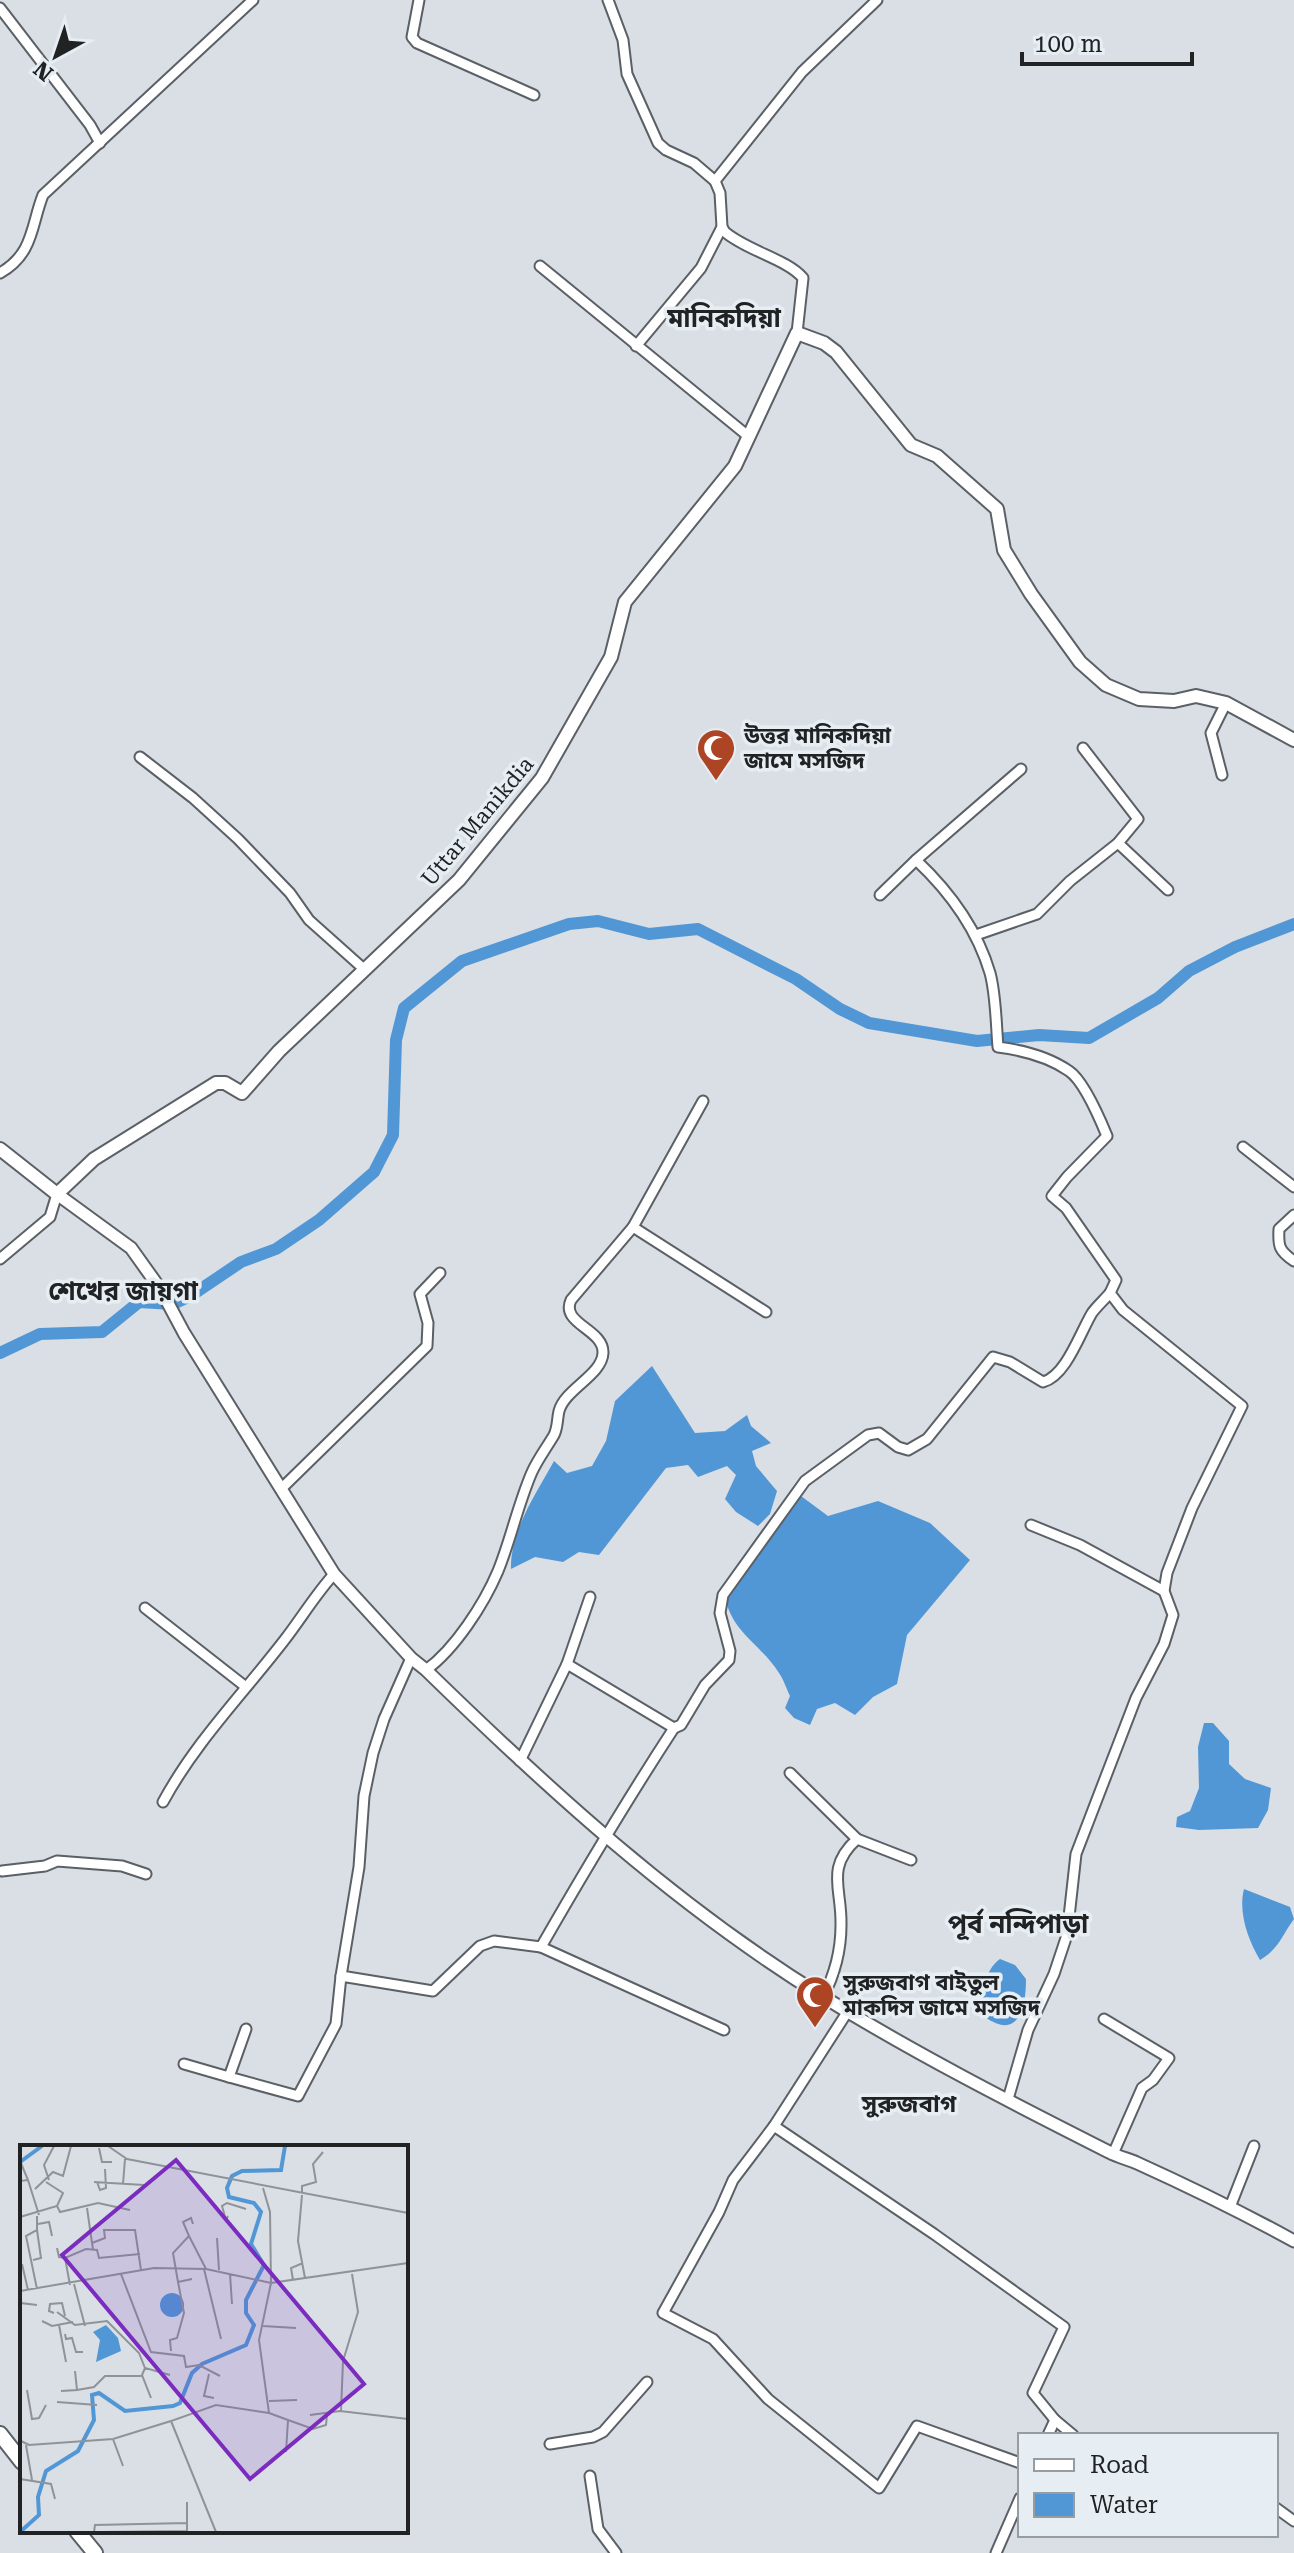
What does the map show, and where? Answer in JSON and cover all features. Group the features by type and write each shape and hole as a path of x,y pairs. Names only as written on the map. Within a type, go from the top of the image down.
{"main road":[{"name":"Uttar Manikdia","path":"57,1194 94,1159 216,1083 225,1083 242,1093 279,1051 459,880 542,778 611,657 625,602 730,473 797,333"},
{"path":"797,333 824,343 836,352 911,445 937,456 997,509 1004,550 1031,594 1080,662 1106,685 1139,699 1174,701 1196,696 1226,703 1294,740"},
{"path":"0,1149 57,1194"},
{"path":"0,2434 20,2459"},
{"path":"79,2533 95,2553"}],"street":[{"path":"0,273 20,256 29,240 37,223 37,211 43,195 253,0"},
{"path":"419,0 412,37 417,43 534,95"},
{"path":"608,0 623,40 627,74 658,143 694,163 715,181 720,193 722,227 701,268 636,346"},
{"path":"715,181 802,72 877,0"},
{"path":"0,8 90,125 100,143"},
{"path":"722,227 745,246 801,275 803,283 797,333"},
{"path":"540,266 748,436"},
{"path":"1222,775 1211,733 1226,703"},
{"path":"976,935 1037,914 1070,881 1118,843 1138,819 1083,748"},
{"path":"140,757 193,798 238,839 290,893 309,920 365,970"},
{"path":"880,895 1021,769"},
{"path":"1118,843 1168,890"},
{"path":"541,1947 605,1835 674,1728 681,1725 705,1685 729,1660 730,1651 720,1613 723,1595 805,1481 868,1435 884,1435 898,1447 908,1450 927,1439 993,1357 1010,1362 1043,1382 1051,1379 1116,1280 1066,1208 1052,1196 1107,1136 1098,1114 1072,1072 1042,1058 998,1047 991,975 976,935 935,878 916,860"},
{"path":"426,1670 454,1643 489,1587 532,1473 555,1433 562,1403 598,1366 603,1355 602,1346 570,1314 568,1307 571,1300 633,1227 703,1101"},
{"path":"1243,1147 1294,1187"},
{"path":"0,1259 50,1217 57,1194 131,1248 161,1290 184,1333 334,1574 411,1658 520,1761 605,1835 751,1951 823,1997 1008,2099 1113,2154 1230,2207 1294,2241"},
{"path":"1294,1215 1279,1229 1278,1246 1294,1261"},
{"path":"633,1227 766,1312"},
{"path":"282,1488 427,1346 428,1323 420,1294 440,1273"},
{"path":"1008,2099 1028,2030 1054,1974 1067,1935 1076,1854 1136,1698 1169,1630 1173,1615 1164,1591 1167,1573 1192,1508 1242,1406 1123,1310 1110,1293"},
{"path":"1031,1525 1080,1545 1164,1591"},
{"path":"163,1802 196,1747 334,1574"},
{"path":"520,1761 567,1664 590,1597"},
{"path":"145,1608 246,1687"},
{"path":"184,2064 298,2096 336,2024 359,1867 364,1796 384,1719 411,1658"},
{"path":"567,1664 674,1728"},
{"path":"790,1773 857,1839 911,1860"},
{"path":"823,1997 833,1977 838,1956 841,1924 838,1862 857,1839"},
{"path":"1,1874 57,1861 122,1866 146,1874"},
{"path":"341,1976 433,1991 480,1946 494,1941 541,1947 724,2030"},
{"path":"848,2011 774,2126 733,2180 719,2212 663,2313 713,2339 768,2399 879,2488 917,2426 1018,2462"},
{"path":"1104,2019 1169,2058 1153,2080 1142,2088 1113,2154"},
{"path":"229,2077 246,2029"},
{"path":"774,2126 1064,2327 1033,2393 1055,2420 1071,2433"},
{"path":"1230,2207 1254,2146"},
{"path":"550,2444 593,2437 603,2432 647,2382"},
{"path":"1049,2433 1055,2420"},
{"path":"590,2476 598,2529 616,2553"},
{"path":"996,2553 1018,2503"}],"water":[{"path":"652,1366 695,1433 725,1431 747,1415 751,1426 771,1443 752,1451 756,1466 777,1491 770,1514 758,1526 736,1512 725,1499 736,1475 727,1466 698,1477 688,1465 666,1468 599,1555 579,1552 563,1562 535,1557 511,1569 519,1527 554,1461 567,1473 592,1466 606,1441 615,1401"},
{"path":"801,1496 828,1516 878,1501 930,1523 970,1560 907,1635 897,1684 873,1697 855,1715 835,1703 817,1709 810,1725 794,1718 785,1708 790,1696 782,1678 734,1620 725,1597"},
{"path":"1204,1723 1213,1723 1229,1741 1229,1764 1245,1779 1271,1788 1268,1810 1258,1828 1199,1830 1176,1827 1177,1817 1190,1811 1199,1788 1198,1747"},
{"path":"1244,1889 1290,1907 1294,1919 1276,1946 1260,1960 1245,1926 1242,1907"},
{"path":"1000,1959 1015,1965 1026,1979 1022,2010 1013,2023 1006,2025 985,2017 982,2002 987,1977"}],"waterway":[{"path":"0,1353 40,1334 102,1332 139,1302 173,1304 241,1262 276,1249 319,1220 374,1172 393,1135 396,1040 404,1008 462,961 569,924 598,921 649,934 698,929 796,979 840,1009 869,1023 977,1041 1039,1035 1089,1038 1158,998 1189,971 1235,947 1294,924"}],"place":[{"name":"উত্তর মানিকদিয়া জামে মসজিদ","path":"716,782"},
{"name":"সুরুজবাগ বাইতুল মাকদিস জামে মসজিদ","path":"815,2029"}],"district":[{"name":"মানিকদিয়া","path":"724,318"},
{"name":"শেখের জায়গা","path":"123,1291"},
{"name":"পূর্ব নন্দিপাড়া","path":"1018,1924"},
{"name":"সুরুজবাগ","path":"909,2104"}]}
